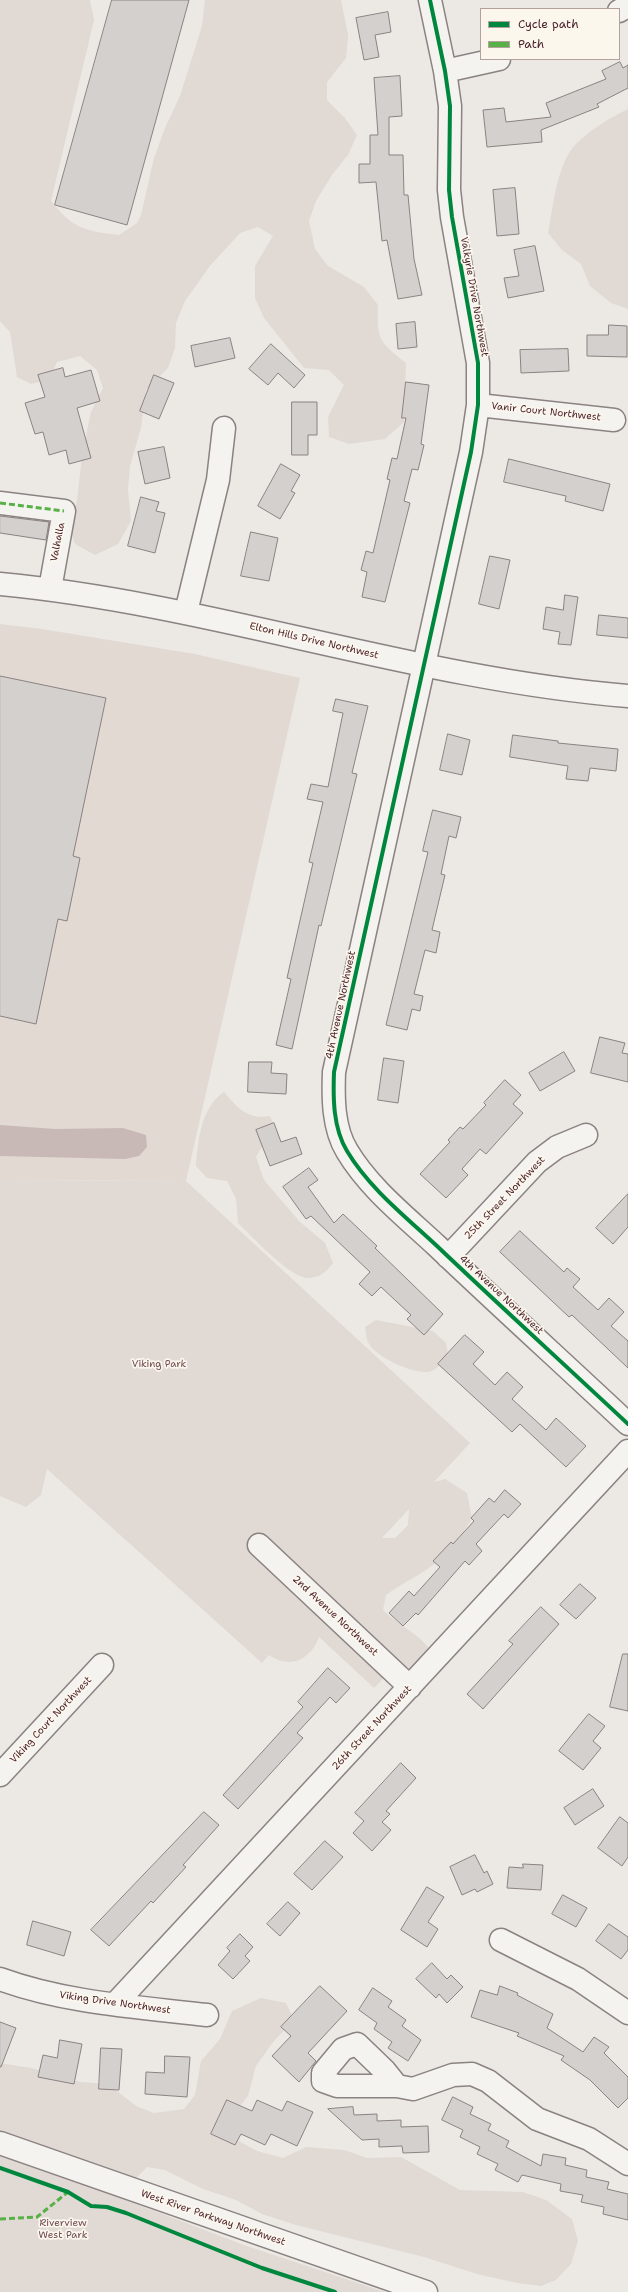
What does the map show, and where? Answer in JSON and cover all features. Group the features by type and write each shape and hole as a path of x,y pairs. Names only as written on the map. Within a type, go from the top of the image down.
{"street":[{"name":"Valkyrie Drive Northwest","path":"422,665 471,452 478,405 478,363 452,211 450,190 451,126 445,71 430,0"},
{"path":"445,71 494,60"},
{"name":"Vanir Court Northwest","path":"478,405 614,420"},
{"path":"186,612 218,480 224,428"},
{"name":"Valhalla","path":"0,503 64,511 50,589"},
{"name":"Elton Hills Drive Northwest","path":"0,584 50,589 186,612 422,665 576,692 628,696"},
{"name":"4th Avenue Northwest","path":"422,665 334,1072 333,1101 337,1126 346,1150 362,1173 448,1257 628,1424"},
{"name":"25th Street Northwest","path":"448,1257 537,1162 557,1146 586,1135"},
{"name":"26th Street Northwest","path":"115,2004 628,1451"},
{"name":"2nd Avenue Northwest","path":"259,1545 410,1687"},
{"name":"Viking Court Northwest","path":"0,1775 102,1665"},
{"path":"501,1940 578,1979 628,2013"},
{"name":"Viking Drive Northwest","path":"0,1979 66,1998 208,2014"},
{"path":"397,2086 413,2089 453,2075 464,2073 481,2077 537,2118 589,2139 628,2164"},
{"name":"West River Parkway Northwest","path":"0,2143 426,2292"}],"shaded area":[{"path":"0,624 42,629 195,654 300,678 186,1181 0,1180"},
{"path":"0,1125 55,1129 123,1128 146,1135 147,1147 139,1156 125,1159 0,1156"}],"green space":[{"path":"0,0 90,0 94,20 51,201 66,218 80,227 97,232 119,235 137,223 141,215 154,158 165,128 180,96 202,26 205,0 341,0 348,35 346,58 327,82 327,100 344,117 357,135 348,155 332,175 316,201 309,221 315,249 328,266 364,287 378,305 378,326 381,339 390,350 406,363 404,422 385,439 349,444 329,437 328,417 344,385 329,370 304,368 264,318 255,298 255,266 273,236 258,227 240,233 210,266 185,301 176,323 175,348 168,368 146,390 141,428 130,466 128,490 131,521 118,544 95,555 75,544 69,527 77,501 82,455 91,412 103,388 97,370 80,356 57,362 49,380 31,384 17,377 10,332 0,321"},
{"path":"628,109 628,309 611,303 590,286 581,264 562,250 548,233 560,173 570,151 582,138 595,128"},
{"path":"224,1092 244,1112 255,1116 270,1116 276,1129 266,1140 256,1157 264,1180 299,1221 325,1243 333,1263 321,1274 311,1278 303,1277 283,1265 262,1247 238,1223 236,1199 227,1181 207,1178 196,1166 202,1125 210,1106 216,1098"},
{"name":"Viking Park","path":"0,1180 186,1181 470,1443 434,1482 445,1479 467,1493 472,1519 454,1544 439,1561 386,1595 383,1610 418,1637 429,1648 421,1661 410,1669 399,1662 374,1688 319,1637 311,1651 299,1660 285,1662 269,1655 262,1663 47,1469 41,1495 26,1507 0,1496","holes":["409,1509 408,1525 395,1538 382,1538"]},
{"path":"376,1320 433,1331 446,1343 448,1355 439,1366 430,1372 412,1370 394,1363 378,1353 368,1342 365,1327"},
{"name":"Riverview West Park","path":"261,1998 286,2003 294,2020 273,2042 256,2066 248,2096 226,2123 228,2135 257,2151 283,2158 306,2147 344,2150 367,2158 401,2157 460,2190 523,2192 546,2200 572,2219 578,2241 571,2264 556,2280 541,2286 517,2283 477,2274 424,2257 296,2225 262,2214 236,2200 203,2189 165,2170 147,2167 118,2197 244,2245 385,2292 0,2292 0,2063 31,2068 81,2082 108,2084 136,2106 154,2113 184,2109 195,2095 201,2061 220,2039 232,2011"}],"building":[{"path":"112,0 189,0 127,225 55,205"},
{"path":"388,12 391,32 375,35 379,57 364,60 356,18"},
{"path":"620,62 623,68 628,65 628,88 597,104 599,107 541,130 542,142 487,147 483,110 504,108 506,122 551,117 546,103 606,79 602,71"},
{"path":"400,76 402,116 389,117 389,155 403,155 404,195 408,195 414,259 422,295 398,299 387,240 382,241 376,182 359,183 359,164 370,164 370,135 378,135 374,78"},
{"path":"515,188 519,234 497,236 493,190"},
{"path":"535,246 544,291 508,298 504,278 519,276 514,250"},
{"path":"415,322 417,347 398,349 396,324"},
{"path":"609,325 627,326 627,357 587,356 587,335 608,335"},
{"path":"230,338 235,358 195,367 191,346"},
{"path":"271,344 305,375 294,388 278,373 268,385 249,369"},
{"path":"568,349 569,371 521,373 520,350"},
{"path":"63,368 65,377 91,370 100,401 77,408 91,458 69,464 66,450 49,455 43,432 35,434 25,403 45,397 38,375"},
{"path":"154,375 174,383 159,419 140,411"},
{"path":"406,382 429,385 421,444 424,445 418,470 412,469 404,501 410,503 385,602 362,597 367,572 361,570 366,551 373,553 390,480 387,479 392,458 397,459 406,418 402,418"},
{"path":"292,402 317,402 317,435 308,435 308,455 292,455"},
{"path":"164,447 170,478 145,484 138,452"},
{"path":"509,459 610,484 603,511 565,501 566,496 504,482"},
{"path":"281,464 300,475 291,491 295,493 280,519 258,506"},
{"path":"141,497 159,502 156,511 165,513 155,553 128,546"},
{"path":"0,516 49,522 46,540 0,533"},
{"path":"251,532 278,538 269,581 241,576"},
{"path":"490,556 510,560 499,609 479,604"},
{"path":"565,595 578,597 571,645 558,644 560,632 543,629 546,607 563,610"},
{"path":"599,615 628,618 628,638 597,635"},
{"path":"0,676 106,698 73,856 80,858 67,921 58,919 36,1024 0,1016"},
{"path":"336,699 368,706 352,773 357,774 321,926 319,925 292,1049 276,1045 291,979 287,978 313,863 309,862 323,802 307,799 311,784 328,787 343,713 333,711"},
{"path":"448,734 470,740 462,775 440,770"},
{"path":"513,735 558,741 558,743 618,749 616,771 590,768 588,781 566,779 568,766 510,757"},
{"path":"433,810 461,817 456,838 449,836 441,874 445,875 432,930 440,932 436,953 425,950 414,994 423,996 420,1011 412,1009 407,1030 386,1025 428,852 423,851"},
{"path":"600,1037 625,1043 622,1053 628,1054 628,1082 591,1073"},
{"path":"564,1052 575,1071 540,1091 529,1073"},
{"path":"384,1058 404,1061 398,1103 378,1100"},
{"path":"249,1062 272,1062 271,1073 287,1074 286,1094 248,1092"},
{"path":"505,1080 521,1095 513,1104 523,1113 486,1154 480,1149 462,1169 468,1175 446,1198 420,1174 450,1142 448,1140 460,1127 463,1129 486,1105 484,1103"},
{"path":"274,1123 281,1142 296,1137 302,1154 270,1166 256,1130"},
{"path":"309,1168 318,1180 308,1187 334,1223 343,1214 377,1246 375,1248 443,1314 424,1335 407,1319 411,1315 381,1287 372,1296 359,1284 370,1272 311,1216 306,1219 283,1187"},
{"path":"628,1194 628,1227 613,1244 596,1228"},
{"path":"520,1231 564,1272 567,1268 580,1279 573,1287 598,1310 609,1298 624,1312 611,1326 628,1341 628,1368 572,1315 569,1317 500,1252"},
{"path":"465,1335 484,1352 473,1364 495,1385 507,1372 523,1387 512,1399 546,1430 556,1418 586,1446 566,1467 520,1424 512,1432 438,1364"},
{"path":"505,1490 521,1504 508,1518 504,1514 476,1544 482,1551 469,1565 465,1561 418,1615 416,1613 403,1626 389,1613 409,1591 414,1596 440,1567 433,1561 451,1542 453,1544 474,1521 471,1518 489,1498 494,1502"},
{"path":"580,1584 596,1598 576,1619 560,1605"},
{"path":"541,1607 559,1624 483,1709 467,1694 513,1644 509,1641"},
{"path":"623,1654 628,1654 628,1711 610,1707"},
{"path":"328,1668 350,1688 336,1703 330,1697 297,1733 303,1738 238,1809 223,1795 303,1707 298,1702"},
{"path":"589,1714 605,1726 593,1741 601,1748 583,1770 559,1751"},
{"path":"401,1763 416,1778 386,1811 390,1814 382,1822 391,1830 372,1851 353,1833 364,1821 355,1813"},
{"path":"593,1789 604,1806 575,1825 564,1808"},
{"path":"204,1812 219,1825 183,1865 186,1867 153,1903 151,1901 109,1946 91,1930"},
{"path":"620,1817 628,1823 628,1857 622,1866 598,1848"},
{"path":"325,1841 343,1857 312,1890 294,1874"},
{"path":"475,1855 484,1873 487,1871 493,1884 477,1892 475,1889 462,1895 450,1867"},
{"path":"523,1864 543,1865 541,1890 507,1888 509,1867 523,1868"},
{"path":"427,1887 444,1897 428,1922 438,1929 427,1947 401,1930"},
{"path":"563,1895 587,1908 576,1927 552,1914"},
{"path":"288,1902 300,1913 280,1936 267,1924"},
{"path":"33,1921 71,1932 64,1956 27,1945"},
{"path":"609,1924 628,1937 628,1950 621,1959 596,1941"},
{"path":"240,1934 253,1947 245,1956 250,1961 233,1979 218,1965 230,1951 227,1948"},
{"path":"432,1963 447,1979 451,1975 463,1987 447,2003 439,1994 436,1998 416,1979"},
{"path":"320,1986 347,2011 308,2053 316,2061 299,2082 272,2056 291,2036 281,2027"},
{"path":"500,1986 518,1993 517,1995 553,2014 547,2028 583,2052 594,2037 609,2047 604,2053 628,2077 628,2098 618,2108 590,2080 561,2060 564,2056 517,2036 519,2033 471,2017 480,1990 497,1995"},
{"path":"373,1988 392,2001 388,2007 406,2020 402,2026 421,2040 408,2061 388,2048 392,2042 374,2029 377,2023 359,2010"},
{"path":"0,2022 16,2028 1,2067 0,2067"},
{"path":"60,2040 82,2044 74,2084 38,2077 43,2055 57,2058"},
{"path":"101,2048 122,2049 119,2090 99,2089"},
{"path":"165,2056 190,2057 187,2097 145,2094 146,2072 164,2073"},
{"path":"453,2097 473,2107 470,2114 491,2124 488,2130 509,2141 506,2147 541,2166 543,2154 566,2158 565,2165 587,2170 586,2177 609,2182 607,2189 628,2194 628,2220 603,2214 604,2207 581,2202 583,2195 560,2191 561,2184 522,2175 518,2182 495,2170 498,2164 477,2154 480,2147 460,2137 463,2130 442,2120"},
{"path":"227,2100 252,2111 257,2100 282,2111 287,2101 313,2112 297,2146 271,2134 265,2145 241,2134 235,2145 211,2134"},
{"path":"353,2107 354,2115 377,2114 377,2121 401,2120 401,2127 428,2126 429,2152 403,2153 402,2146 379,2147 379,2139 362,2140 328,2109"}],"marked path":[{"path":"0,503 64,511"},
{"path":"0,2219 37,2217 68,2192"}],"cycle path":[{"path":"430,0 445,71 450,106 449,190 452,217 478,363 478,405 471,452 334,1072 336,1123 342,1142 347,1151 356,1165 377,1190 628,1424"},
{"path":"0,2168 68,2192 91,2206 107,2207 126,2213 262,2268 335,2292"}]}
